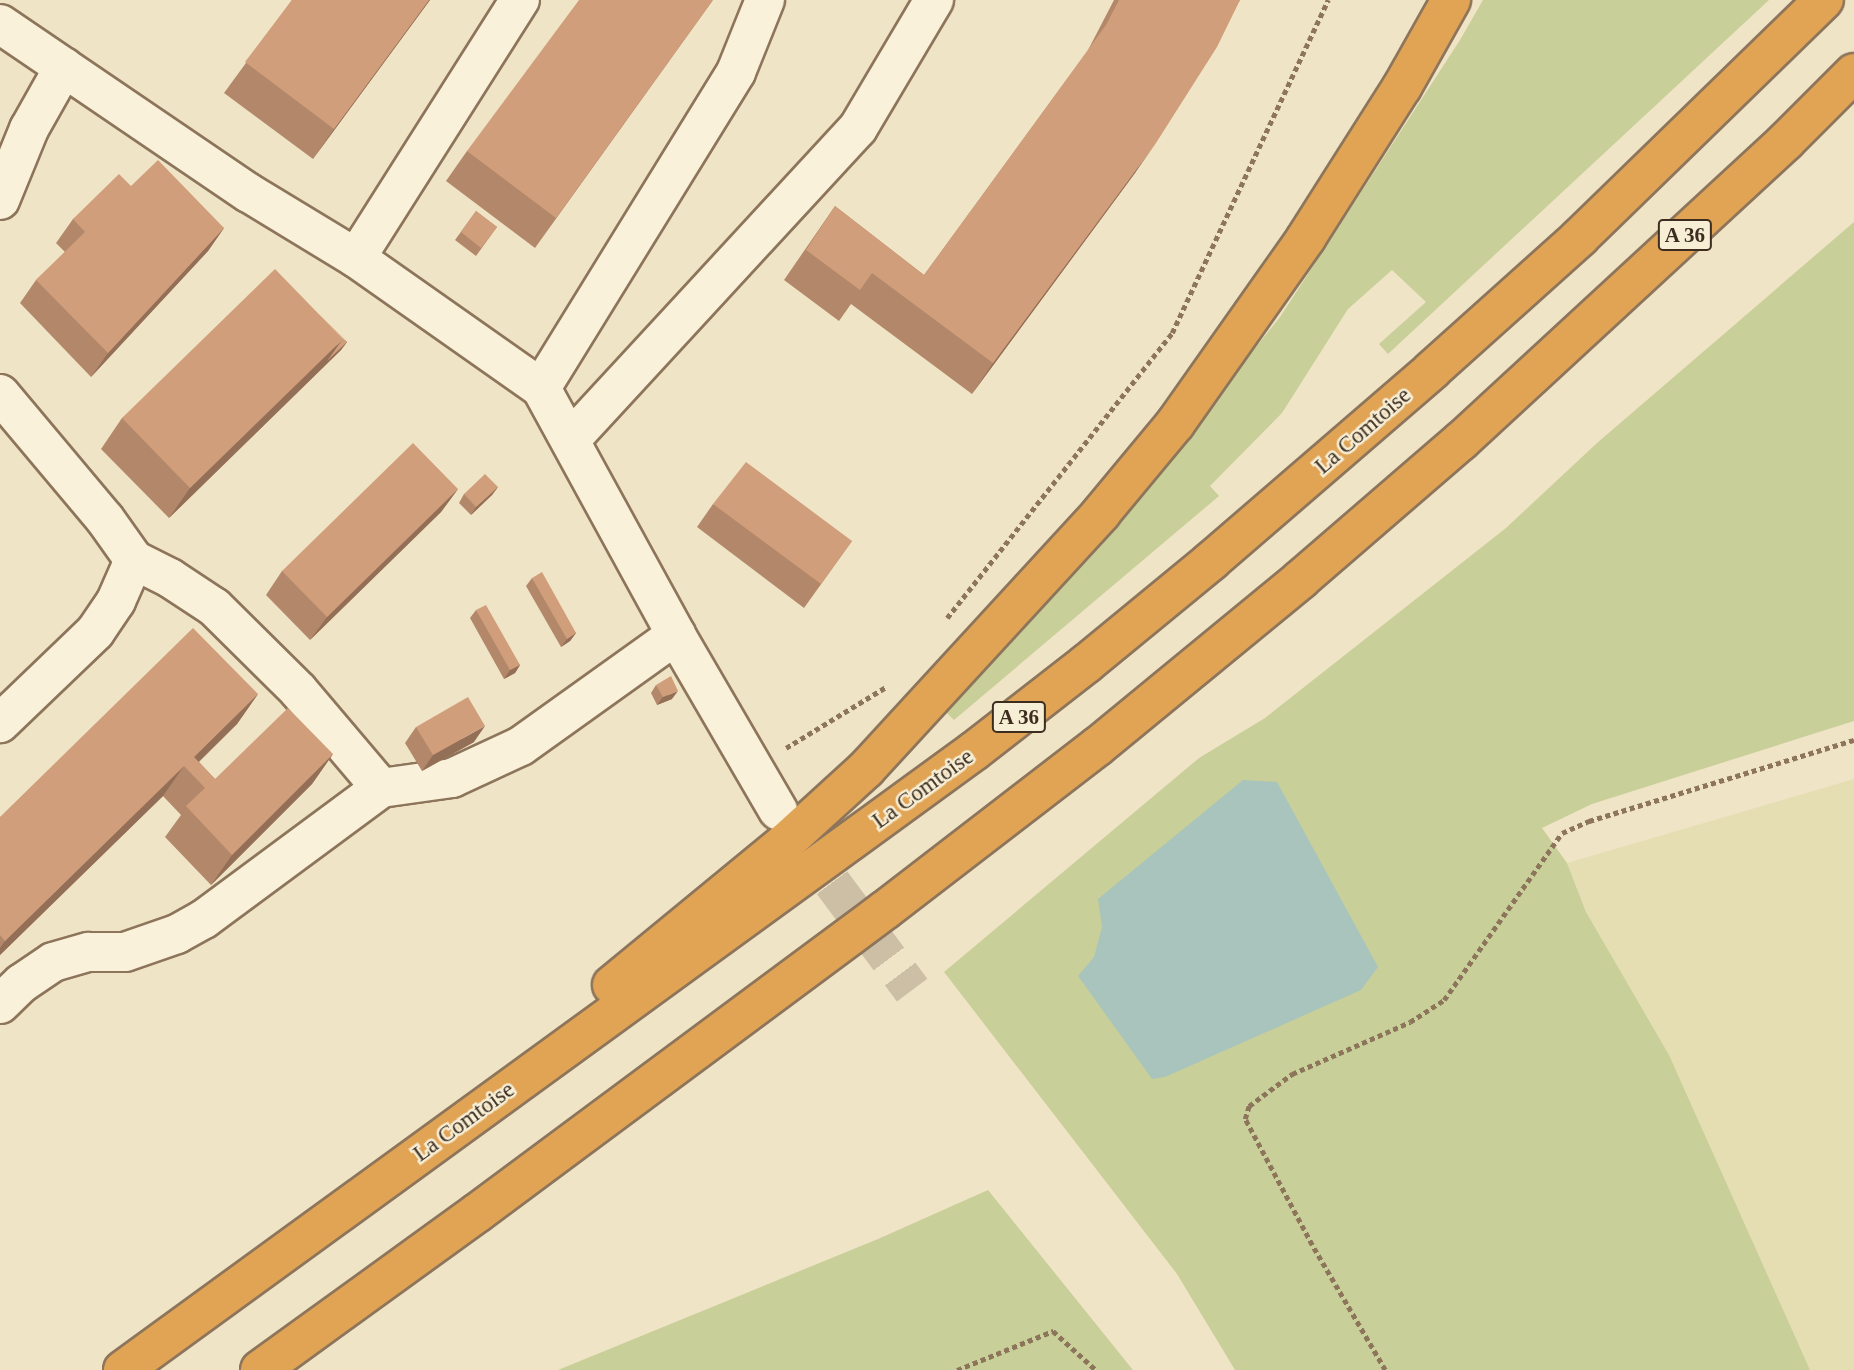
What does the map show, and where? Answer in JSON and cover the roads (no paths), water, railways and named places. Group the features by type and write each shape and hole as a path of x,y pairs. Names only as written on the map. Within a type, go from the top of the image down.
{"highway":[{"path":"135,1361 436,1130 785,843 866,769 1044,578 1175,425 1306,238 1402,87 1451,0"},
{"name":"La Comtoise","path":"135,1361 975,751 1087,663 1211,561 1433,370 1618,200 1824,0"},
{"name":"A 36","path":"260,1370 852,935 1098,746 1301,579 1461,441 1786,141 1854,73"},
{"path":"1786,141 1854,85"}],"lane":[{"path":"10,0 0,23 249,193 356,258 541,388 676,635 778,810"},
{"path":"356,258 520,0"},
{"path":"541,388 736,72 765,0"},
{"path":"571,439 858,128 934,0"},
{"path":"0,200 29,129 64,67"},
{"path":"0,394 105,519 134,560 170,578 214,607 298,690 381,788"},
{"path":"0,723 95,632 116,601 134,560"},
{"path":"0,1004 22,983 53,962 89,952 125,952 177,934 204,919 381,788 452,778 521,746 676,635"}],"water":[{"path":"1243,780 1277,782 1378,967 1361,990 1165,1077 1152,1079 1078,976 1094,957 1102,927 1098,899"}],"tunnel":[{"path":"798,837 912,990"}]}
